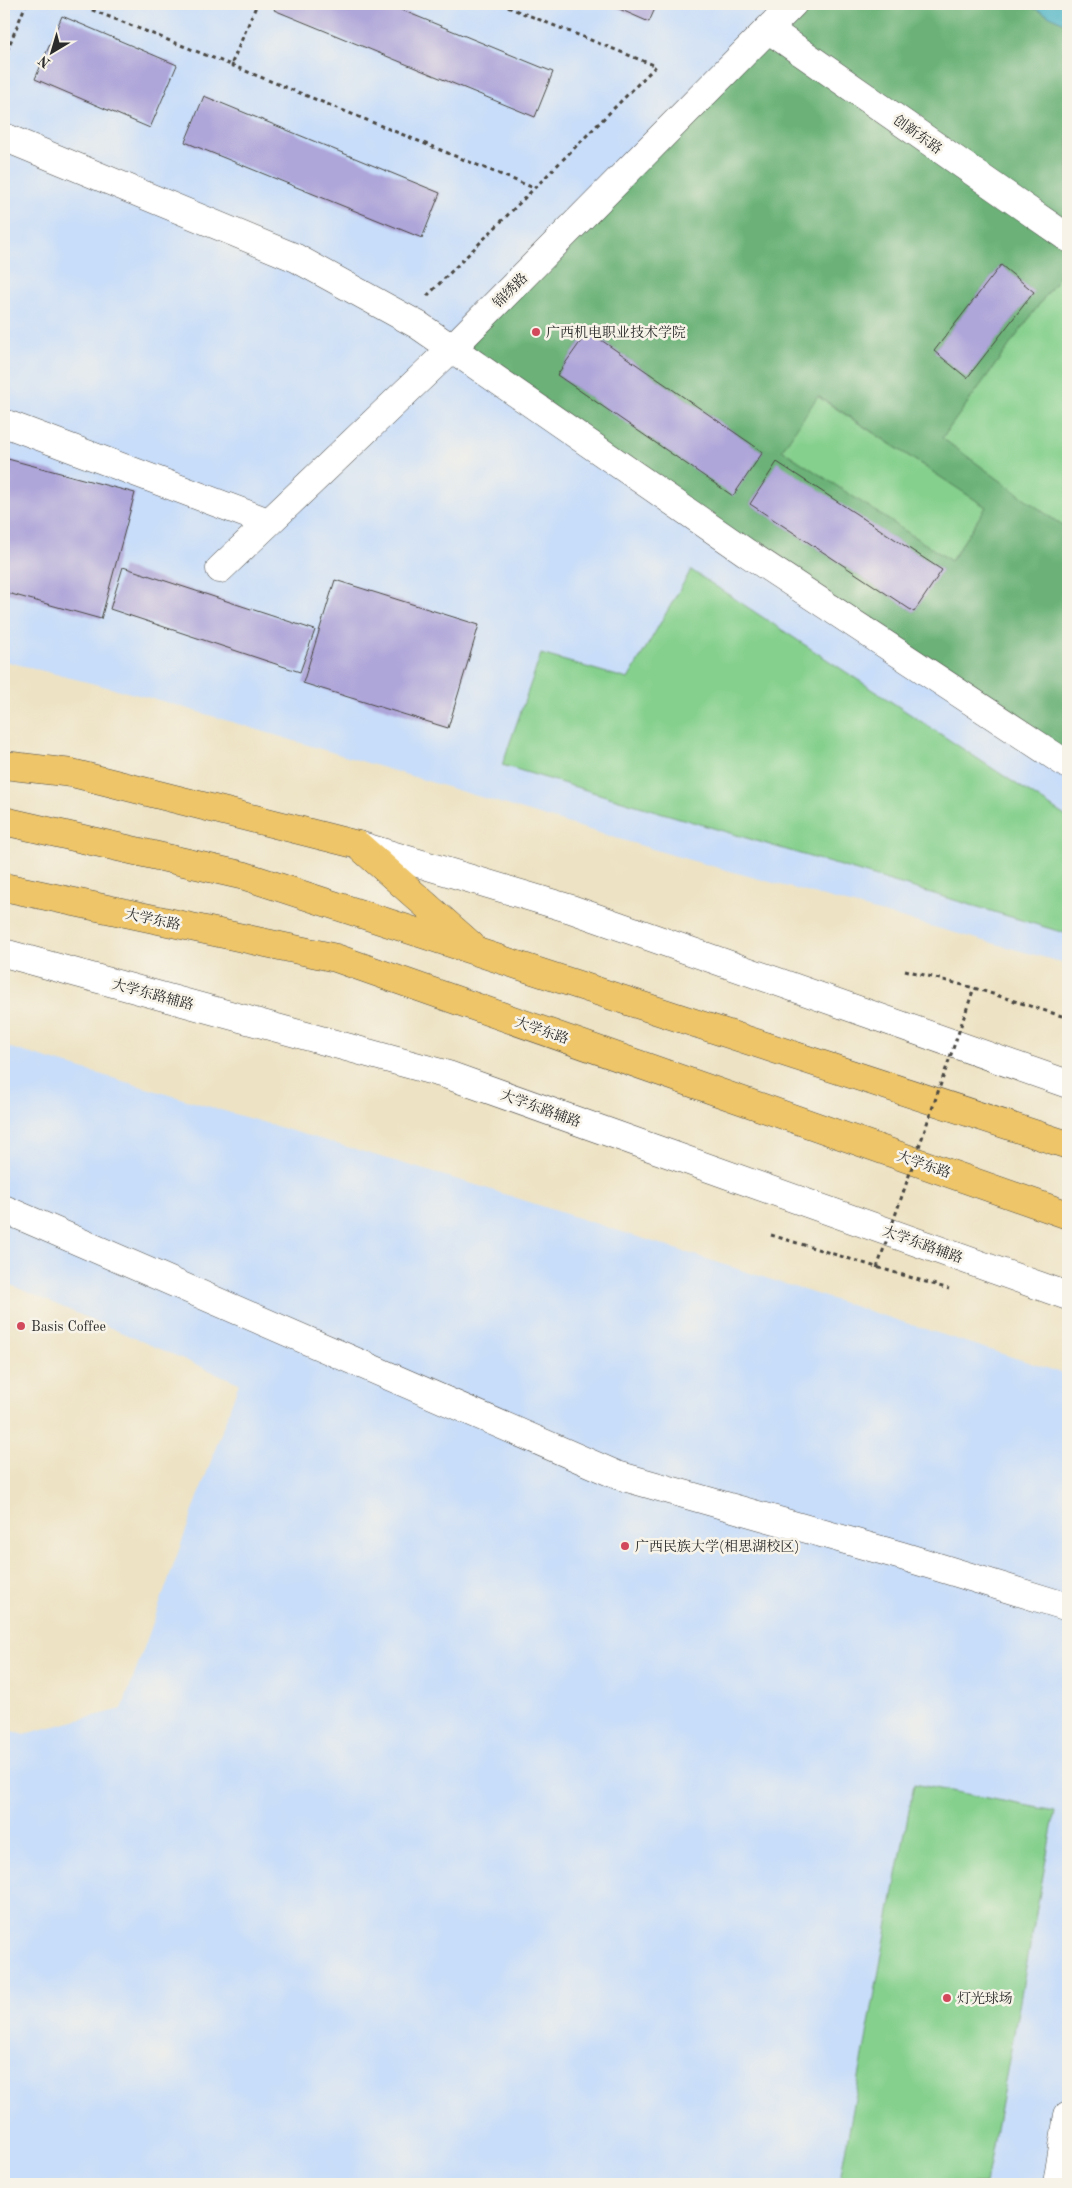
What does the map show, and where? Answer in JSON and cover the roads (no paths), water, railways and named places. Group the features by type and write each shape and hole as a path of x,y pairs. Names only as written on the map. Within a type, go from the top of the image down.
{"main road":[{"path":"4,765 72,773 358,845 480,953"},
{"path":"4,821 245,876 1068,1145"},
{"name":"大学东路","path":"4,887 336,958 1068,1215"}],"street":[{"name":"锦绣路","path":"220,570 452,348 793,4"},
{"name":"创新东路","path":"768,29 1068,238"},
{"path":"4,137 296,258 405,318 452,348 755,558 1068,765"},
{"path":"4,423 268,522"},
{"path":"358,845 571,909 1068,1084"},
{"name":"大学东路辅路","path":"4,953 448,1074 1068,1296"},
{"path":"4,1209 616,1475 902,1556 1068,1607"},
{"path":"1057,2184 1068,2115"}],"water":[{"path":"1026,4 1068,4 1068,25"}],"place":[{"name":"广西机电职业技术学院","path":"536,332"},
{"name":"Basis Coffee","path":"21,1326"},
{"name":"广西民族大学(相思湖校区)","path":"625,1546"},
{"name":"灯光球场","path":"947,1998"}]}
